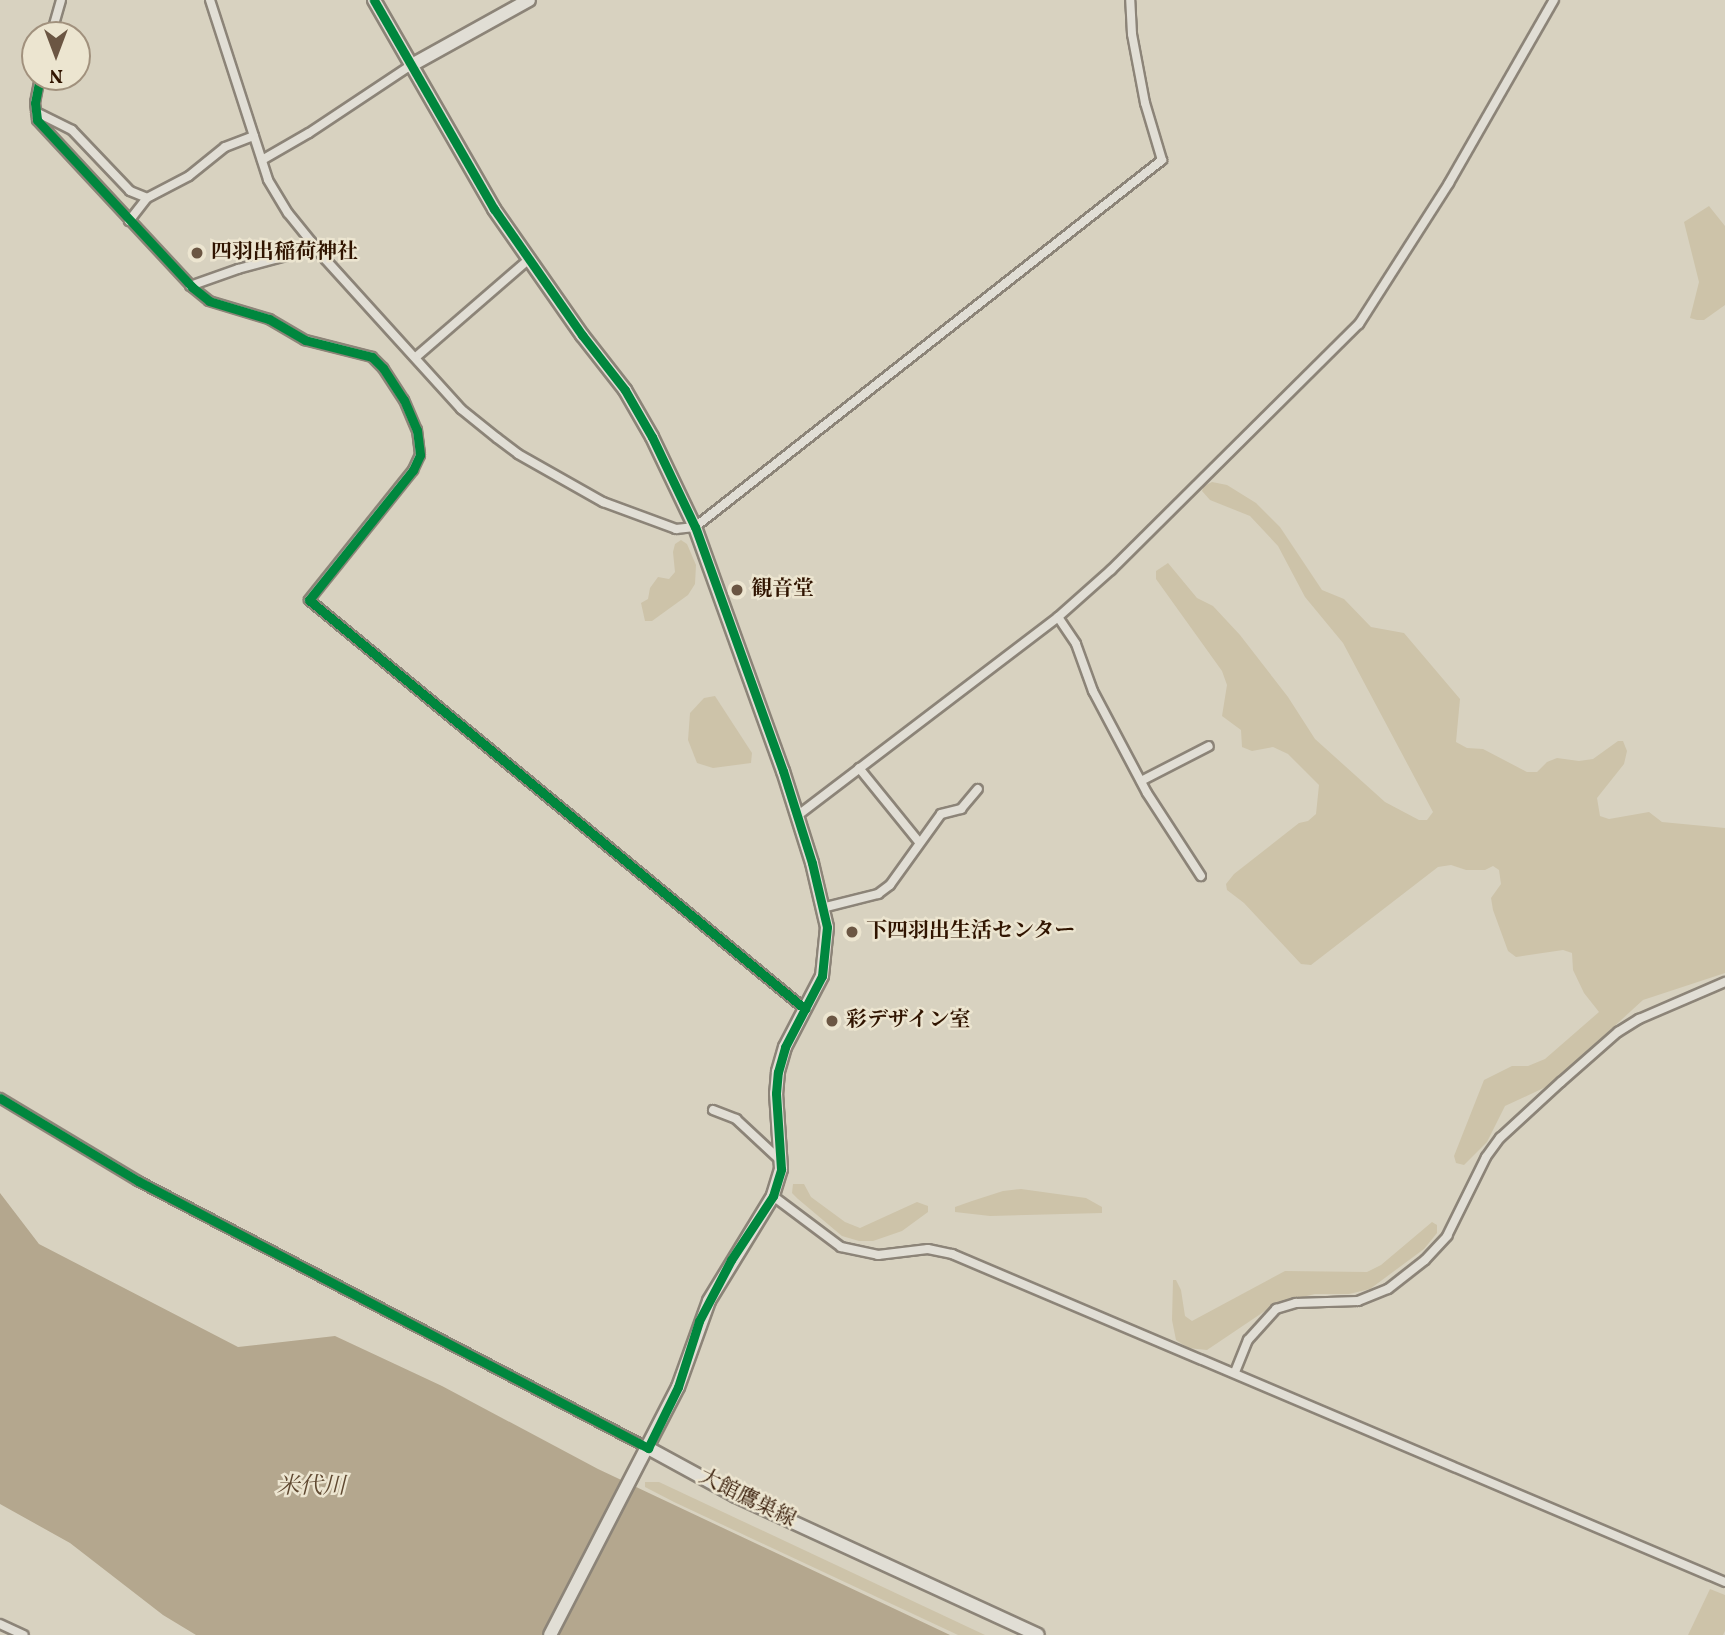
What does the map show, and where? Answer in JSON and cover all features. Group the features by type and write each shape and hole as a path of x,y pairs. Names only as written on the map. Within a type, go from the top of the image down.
{"street":[{"path":"55,21 61,0"},
{"path":"210,0 268,180 316,248 461,409 518,454 603,502 676,529 695,527 1162,160 1145,103 1132,34 1130,0"},
{"path":"374,0 494,209 582,335 625,390 652,437 695,527 797,816 827,927 821,976 785,1047 778,1072 776,1093 781,1161 773,1196 731,1260 704,1311 678,1387 550,1635"},
{"path":"262,160 309,133 410,66 529,0"},
{"path":"797,816 1058,617 1111,570 1359,324 1449,183 1554,0"},
{"path":"38,91 37,120 48,136 190,286 209,301 269,319 305,340 372,358 383,368 404,400 416,430 420,455 413,470 309,600 805,1009"},
{"path":"36,112 72,130 130,191 147,198"},
{"path":"128,221 147,198 190,176 225,147 254,136"},
{"path":"190,286 238,269 316,248"},
{"path":"416,357 529,259"},
{"path":"1058,617 1076,644 1093,691 1141,781 1201,876"},
{"path":"1141,781 1209,746"},
{"path":"859,768 919,842"},
{"path":"822,908 878,894 890,885 940,814 961,809 978,789"},
{"path":"1235,1373 1253,1333 1276,1309 1296,1303 1358,1301 1388,1289 1425,1260 1447,1236 1463,1209 1486,1157 1500,1138 1520,1119 1618,1032 1663,1008 1725,982"},
{"path":"0,1098 138,1181 648,1448"},
{"path":"713,1110 736,1119 781,1161"},
{"path":"773,1196 841,1247 878,1255 928,1249 953,1254 1725,1582"},
{"name":"大館鷹巣線","path":"648,1448 736,1496 1038,1635"},
{"path":"0,1624 24,1635"}],"shaded area":[{"path":"1709,206 1725,226 1725,305 1704,320 1697,320 1690,318 1699,282 1684,222"},
{"path":"1212,482 1227,485 1256,503 1280,527 1322,590 1344,599 1371,627 1404,633 1460,699 1456,742 1467,748 1483,749 1527,772 1537,772 1547,762 1557,758 1579,761 1593,759 1618,741 1623,741 1627,751 1624,764 1597,798 1600,816 1609,819 1649,812 1662,822 1725,828 1725,973 1643,1000 1550,1085 1505,1106 1487,1142 1464,1165 1456,1163 1454,1156 1484,1080 1512,1066 1528,1066 1545,1059 1599,1012 1584,993 1573,970 1572,953 1563,950 1516,957 1508,951 1493,910 1491,898 1501,884 1499,870 1493,866 1485,870 1466,870 1451,865 1438,867 1311,965 1301,964 1244,903 1227,890 1226,884 1234,874 1299,823 1308,821 1316,814 1319,785 1288,754 1273,747 1252,751 1242,747 1241,730 1222,716 1227,685 1222,671 1156,579 1156,571 1168,563 1197,598 1213,606 1240,635 1288,697 1315,739 1385,802 1419,820 1427,820 1433,812 1343,643 1305,597 1278,546 1250,516 1210,500 1202,491 1204,486"},
{"path":"681,540 687,544 696,565 695,584 688,595 652,621 645,621 641,603 648,599 650,588 658,577 669,579 675,572 673,552 675,544"},
{"path":"715,696 752,753 751,763 713,768 697,763 688,740 690,713 704,698"},
{"path":"793,1184 804,1184 811,1197 845,1222 860,1228 917,1202 928,1206 928,1212 902,1231 873,1241 859,1241 842,1236 798,1199 792,1193"},
{"path":"1021,1189 1086,1198 1102,1207 1102,1213 990,1216 955,1212 955,1207 972,1201 1003,1191"},
{"path":"1432,1222 1437,1225 1437,1233 1424,1249 1370,1289 1349,1294 1315,1294 1277,1303 1207,1350 1188,1348 1176,1340 1172,1320 1173,1280 1176,1280 1181,1290 1185,1316 1192,1321 1285,1271 1367,1272 1381,1265"},
{"path":"645,1482 659,1482 985,1635 958,1635 674,1502 645,1487"},
{"path":"1710,1589 1725,1595 1725,1631 1723,1635 1688,1635"}],"water":[{"name":"米代川","path":"0,1193 39,1244 238,1347 335,1336 442,1386 598,1469 950,1635 196,1635 163,1615 70,1543 0,1504"}],"cycle path":[{"path":"0,1098 138,1181 648,1448 678,1387 699,1321 731,1260 773,1196 781,1169 776,1093 778,1072 785,1047 822,976 827,927 812,863 783,771 695,527 652,437 625,390 582,335 494,209 374,0"},
{"path":"37,91 35,103 37,120 192,287 209,301 269,319 305,340 372,357 383,368 404,400 417,430 420,455 413,470 309,600 805,1009"}],"place":[{"name":"四羽出稲荷神社","path":"197,253"},
{"name":"観音堂","path":"737,590"},
{"name":"下四羽出生活センター","path":"852,932"},
{"name":"彩デザイン室","path":"832,1021"}]}
